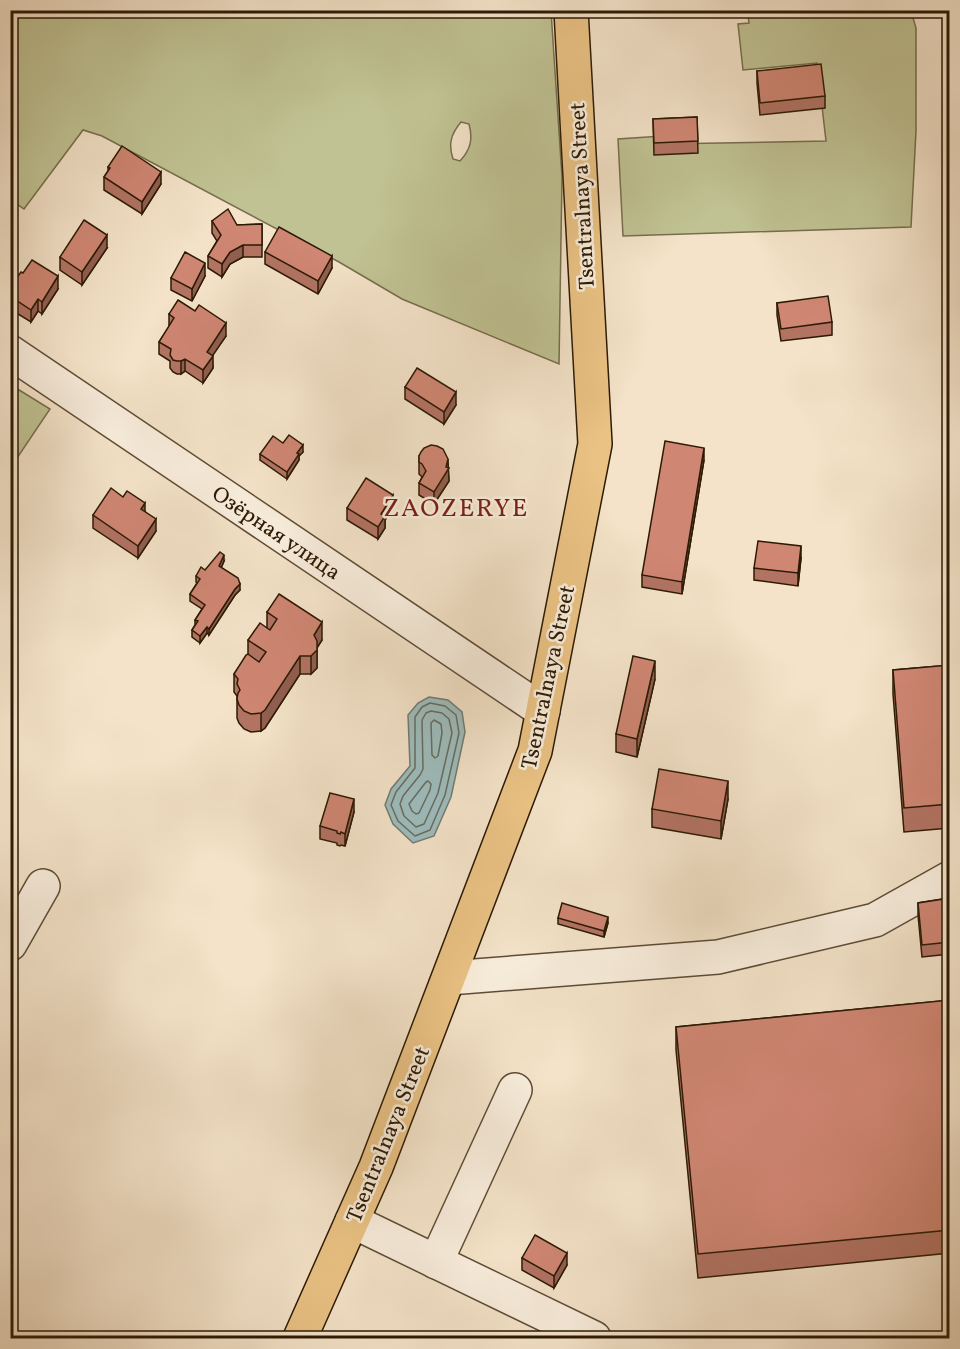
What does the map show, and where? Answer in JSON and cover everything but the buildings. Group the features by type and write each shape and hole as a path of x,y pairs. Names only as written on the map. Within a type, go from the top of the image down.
{"main road":[{"name":"Tsentralnaya Street","path":"300,1338 376,1167 535,751 595,444 571,10"}],"street":[{"name":"Озёрная улица","path":"10,352 543,711"},
{"path":"448,978 718,957 875,920 950,878"},
{"path":"10,944 43,886"},
{"path":"436,1262 515,1089"},
{"path":"352,1221 594,1338"}],"green space":[{"path":"10,11 551,11 562,177 559,364 402,299 339,262 102,136 83,130 24,209 11,200","holes":["461,122 469,124 471,134 469,148 460,161 453,159 451,149 453,135"]},
{"path":"804,11 911,11 916,28 916,131 911,227 623,236 618,139 662,136 662,144 826,141 817,63 743,70 738,24 749,23 748,16"},
{"path":"11,385 50,409 11,467"}],"water":[{"path":"429,697 448,700 462,712 465,732 451,797 434,836 413,843 393,824 385,805 391,789 410,766 408,715 418,703"}],"district":[{"name":"ZAOZERYE","path":"456,507"}]}
